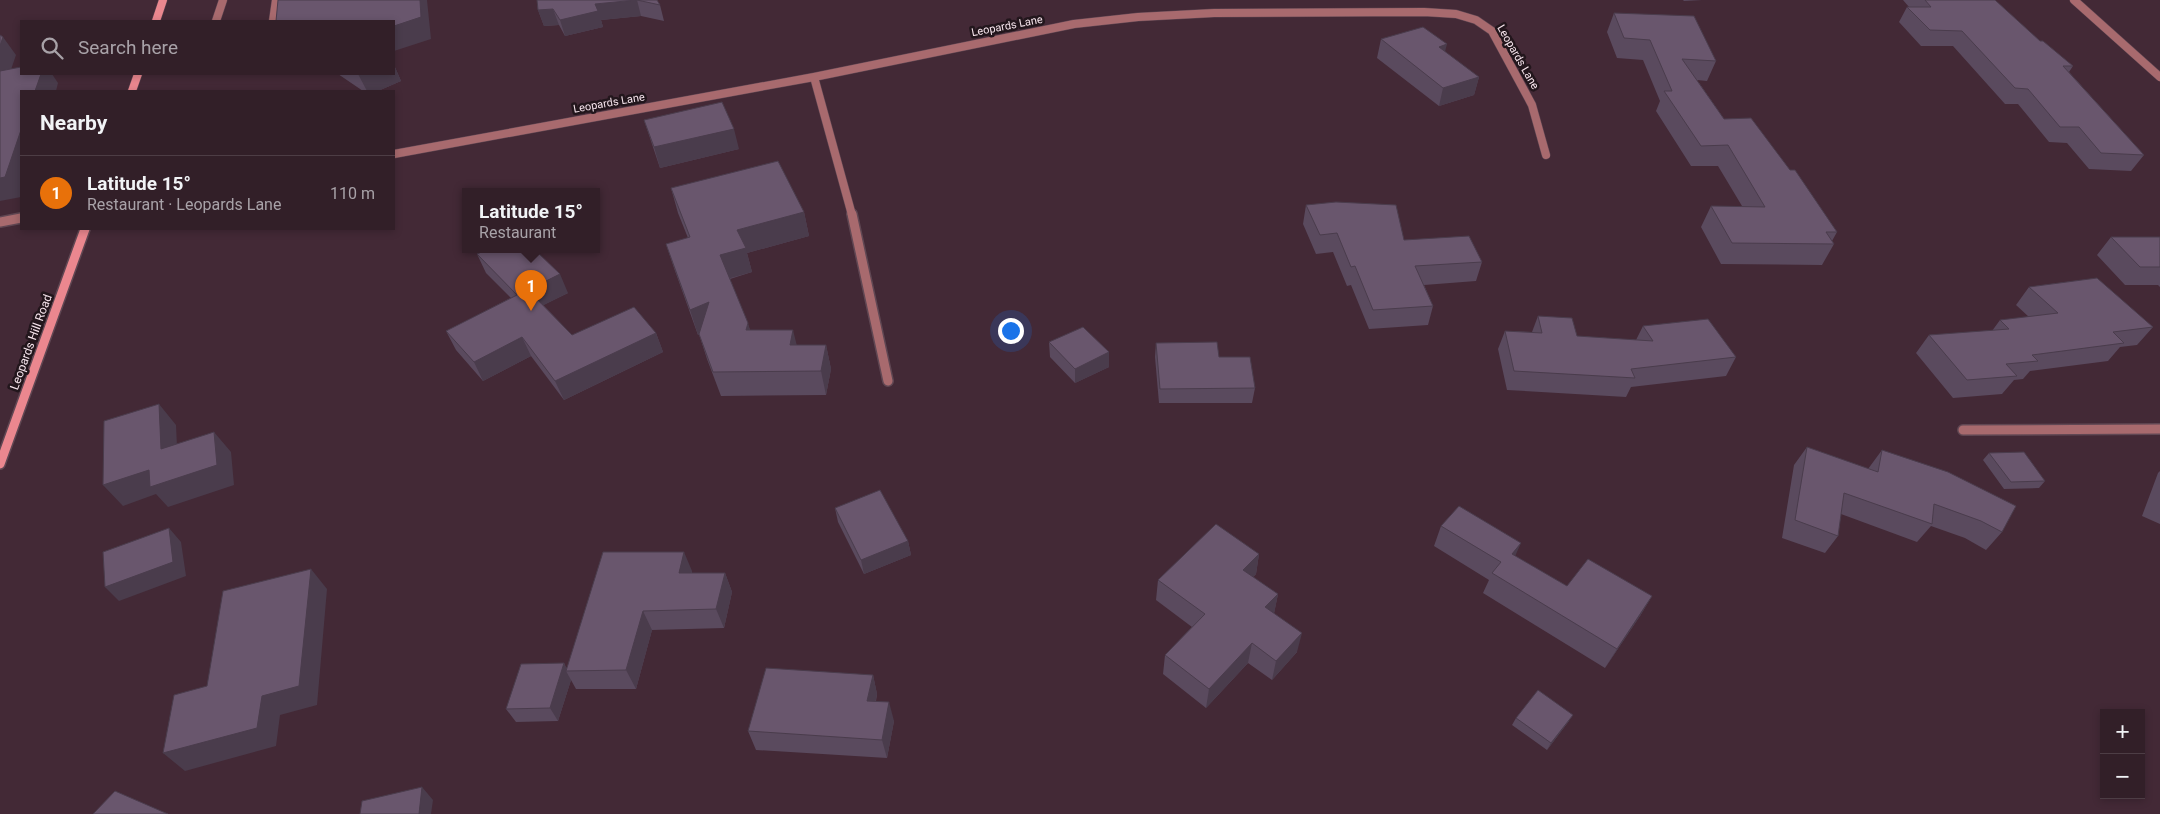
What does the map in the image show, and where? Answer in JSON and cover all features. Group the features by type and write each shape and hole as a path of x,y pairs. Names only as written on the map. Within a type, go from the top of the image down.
{"main road":[{"path":"156,20 163,0"},
{"path":"132,90 138,75"},
{"name":"Leopards Hill Road","path":"0,464 85,230"}],"street":[{"path":"216,20 223,0"},
{"path":"273,20 276,0"},
{"path":"2074,0 2160,77"},
{"name":"Leopards Lane","path":"395,154 814,77 1074,24 1138,17 1223,13 1424,12 1456,14 1476,20 1492,31 1532,105 1546,155"},
{"path":"814,77 847,192 888,381"},
{"path":"0,222 20,218"},
{"path":"1963,430 2160,429"}],"building":[{"path":"278,0 420,0 421,17 395,26 395,20 276,20"},
{"path":"537,0 636,0 595,4 598,11 560,20 553,9 538,10"},
{"path":"637,0 657,0 660,5"},
{"path":"1925,0 1995,0 2040,41 2043,41 2073,66 2063,66 2144,155 2101,153 2079,127 2060,127 2028,89 2015,88 1962,31 1930,30 1907,7 1931,7"},
{"path":"1614,13 1694,16 1716,61 1682,59 1724,119 1751,118 1790,170 1795,170 1837,232 1826,232 1834,244 1732,243 1711,206 1765,207 1728,145 1701,146 1664,91 1672,91 1650,40 1624,38"},
{"path":"1423,27 1447,44 1439,47 1479,77 1443,88 1381,39"},
{"path":"0,35 3,37 0,46"},
{"path":"20,67 20,75 41,75 35,90 20,90 20,133 5,177 0,178 0,71"},
{"path":"722,102 734,129 654,147 644,120"},
{"path":"778,161 804,212 737,230 746,248 720,255 748,323 746,330 793,330 790,345 826,345 821,371 713,372 699,334 709,302 690,310 666,244 690,237 671,188"},
{"path":"1336,202 1396,205 1404,240 1469,236 1482,262 1415,266 1433,306 1373,310 1355,266 1351,267 1337,233 1320,235 1306,205"},
{"path":"2111,237 2160,237 2160,267 2140,267"},
{"path":"538,253 560,274 528,290 572,335 634,307 656,333 555,381 522,337 474,362 446,331 517,295 477,254"},
{"path":"2097,278 2153,327 2113,332 2124,343 2032,355 2038,361 2006,364 2017,376 1967,380 1929,335 2009,329 2000,320 2058,313 2029,287"},
{"path":"1538,316 1572,318 1577,336 1653,341 1643,326 1708,319 1736,357 1631,369 1635,378 1514,371 1505,331 1542,333"},
{"path":"1083,327 1109,352 1075,369 1049,342"},
{"path":"1217,342 1219,357 1250,357 1255,388 1160,389 1156,343"},
{"path":"159,404 161,449 214,432 217,465 150,487 149,470 103,485 104,421"},
{"path":"1807,447 1878,472 1882,450 1948,472 2016,506 2002,532 1981,521 1934,504 1932,524 1844,493 1838,536 1795,520"},
{"path":"2024,452 2045,481 2011,482 1989,453"},
{"path":"880,490 908,541 861,560 835,508"},
{"path":"1459,506 1521,543 1512,554 1567,586 1588,559 1652,596 1617,649 1492,573 1501,562 1441,526"},
{"path":"1216,524 1259,554 1243,570 1278,594 1265,607 1302,633 1276,661 1252,643 1209,689 1165,655 1205,614 1158,580"},
{"path":"169,528 173,562 105,587 103,552"},
{"path":"603,552 684,552 679,573 725,573 716,609 643,611 626,670 566,671"},
{"path":"311,569 299,686 262,696 257,728 163,753 174,695 207,686 223,591"},
{"path":"564,663 550,708 506,709 521,664"},
{"path":"766,668 873,675 867,701 889,702 882,740 748,731"},
{"path":"1538,690 1573,715 1551,743 1516,718"},
{"path":"422,787 419,814 360,814 362,801"},
{"path":"115,791 168,814 93,814"}],"place":[{"name":"Latitude 15°","path":"531,311"}]}
